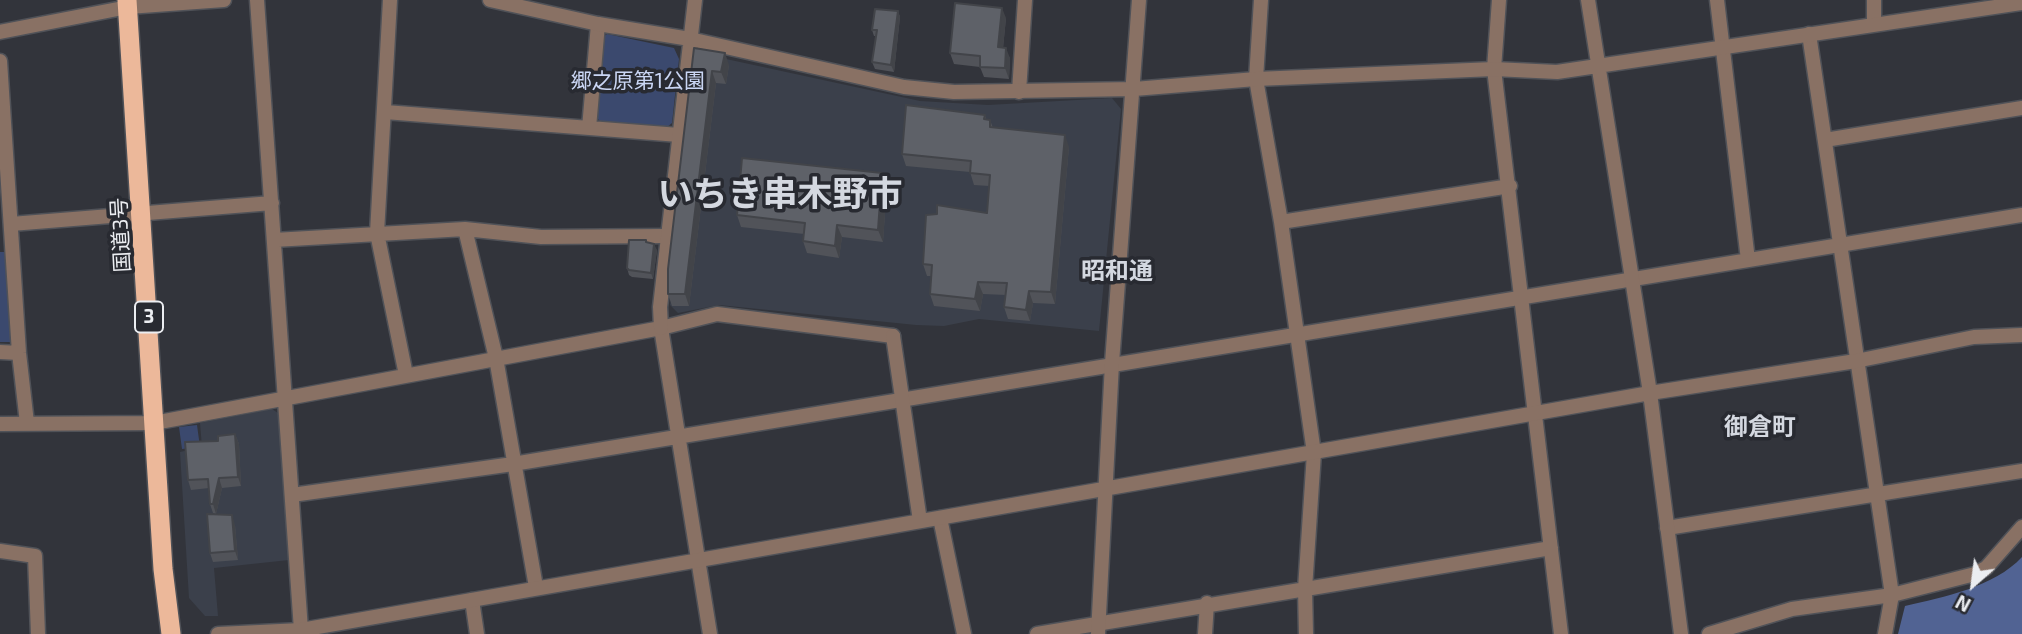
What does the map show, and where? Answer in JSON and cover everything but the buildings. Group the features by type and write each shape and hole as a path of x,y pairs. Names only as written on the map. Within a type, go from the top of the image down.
{"highway":[{"name":"国道3号","path":"128,4 163,569 172,634"}],"street":[{"path":"0,32 128,4 224,0"},
{"path":"257,0 302,632"},
{"path":"390,0 377,233 406,374"},
{"path":"490,0 598,24 690,39 904,87 954,92 1134,89 1256,79 1494,69 1557,72 2022,3"},
{"path":"695,0 660,307 661,328 710,634"},
{"path":"1019,92 1026,0"},
{"path":"1098,629 1112,363 1139,0"},
{"path":"1261,0 1256,79 1281,222 1314,453 1305,589 1306,634"},
{"path":"1499,0 1494,69 1510,186 1561,634"},
{"path":"1588,0 1650,393 1681,634"},
{"path":"1717,0 1748,260"},
{"path":"1874,0 1874,24"},
{"path":"589,128 598,24"},
{"path":"1810,34 1892,595 1885,634"},
{"path":"0,61 3,150 11,224 6,246 27,423"},
{"path":"1825,140 2022,108"},
{"path":"385,112 679,135"},
{"path":"1281,222 1510,186"},
{"path":"11,224 272,203"},
{"path":"292,495 513,464 1112,363 2022,215"},
{"path":"274,240 465,229 541,237 667,236"},
{"path":"465,229 496,358 536,587"},
{"path":"0,424 154,423 661,328 717,314 893,336 920,521"},
{"path":"218,634 302,632 536,587 698,561 1650,393 1856,361 1974,337 2022,335"},
{"path":"0,352 19,353"},
{"path":"1667,528 2022,471"},
{"path":"940,517 964,634"},
{"path":"1709,634 1792,609 1892,595 1975,574 1986,568 2022,527"},
{"path":"1037,634 1098,629 1207,603 1550,548"},
{"path":"0,551 35,556 38,634"},
{"path":"472,600 477,634"},
{"path":"1205,634 1207,603"}],"shaded area":[{"path":"703,54 920,101 988,105 1112,98 1121,109 1099,331 979,319 944,326 916,325 719,305 678,313 670,305"},
{"path":"272,409 281,415 289,560 214,568 218,616 205,616 189,598 180,452 202,447 200,423"},
{"path":"2022,557 2022,634 1898,634 1905,606 1983,583 2011,567"}],"green space":[{"name":"郷之原第1公園","path":"607,34 674,48 679,59 672,123 666,128 602,123 596,117 602,38"},
{"path":"0,252 6,252 13,342 0,342"},
{"path":"197,425 200,447 182,449 179,427"}],"district":[{"name":"いちき串木野市","path":"780,194"},
{"name":"昭和通","path":"1117,271"},
{"name":"御倉町","path":"1760,427"}]}
